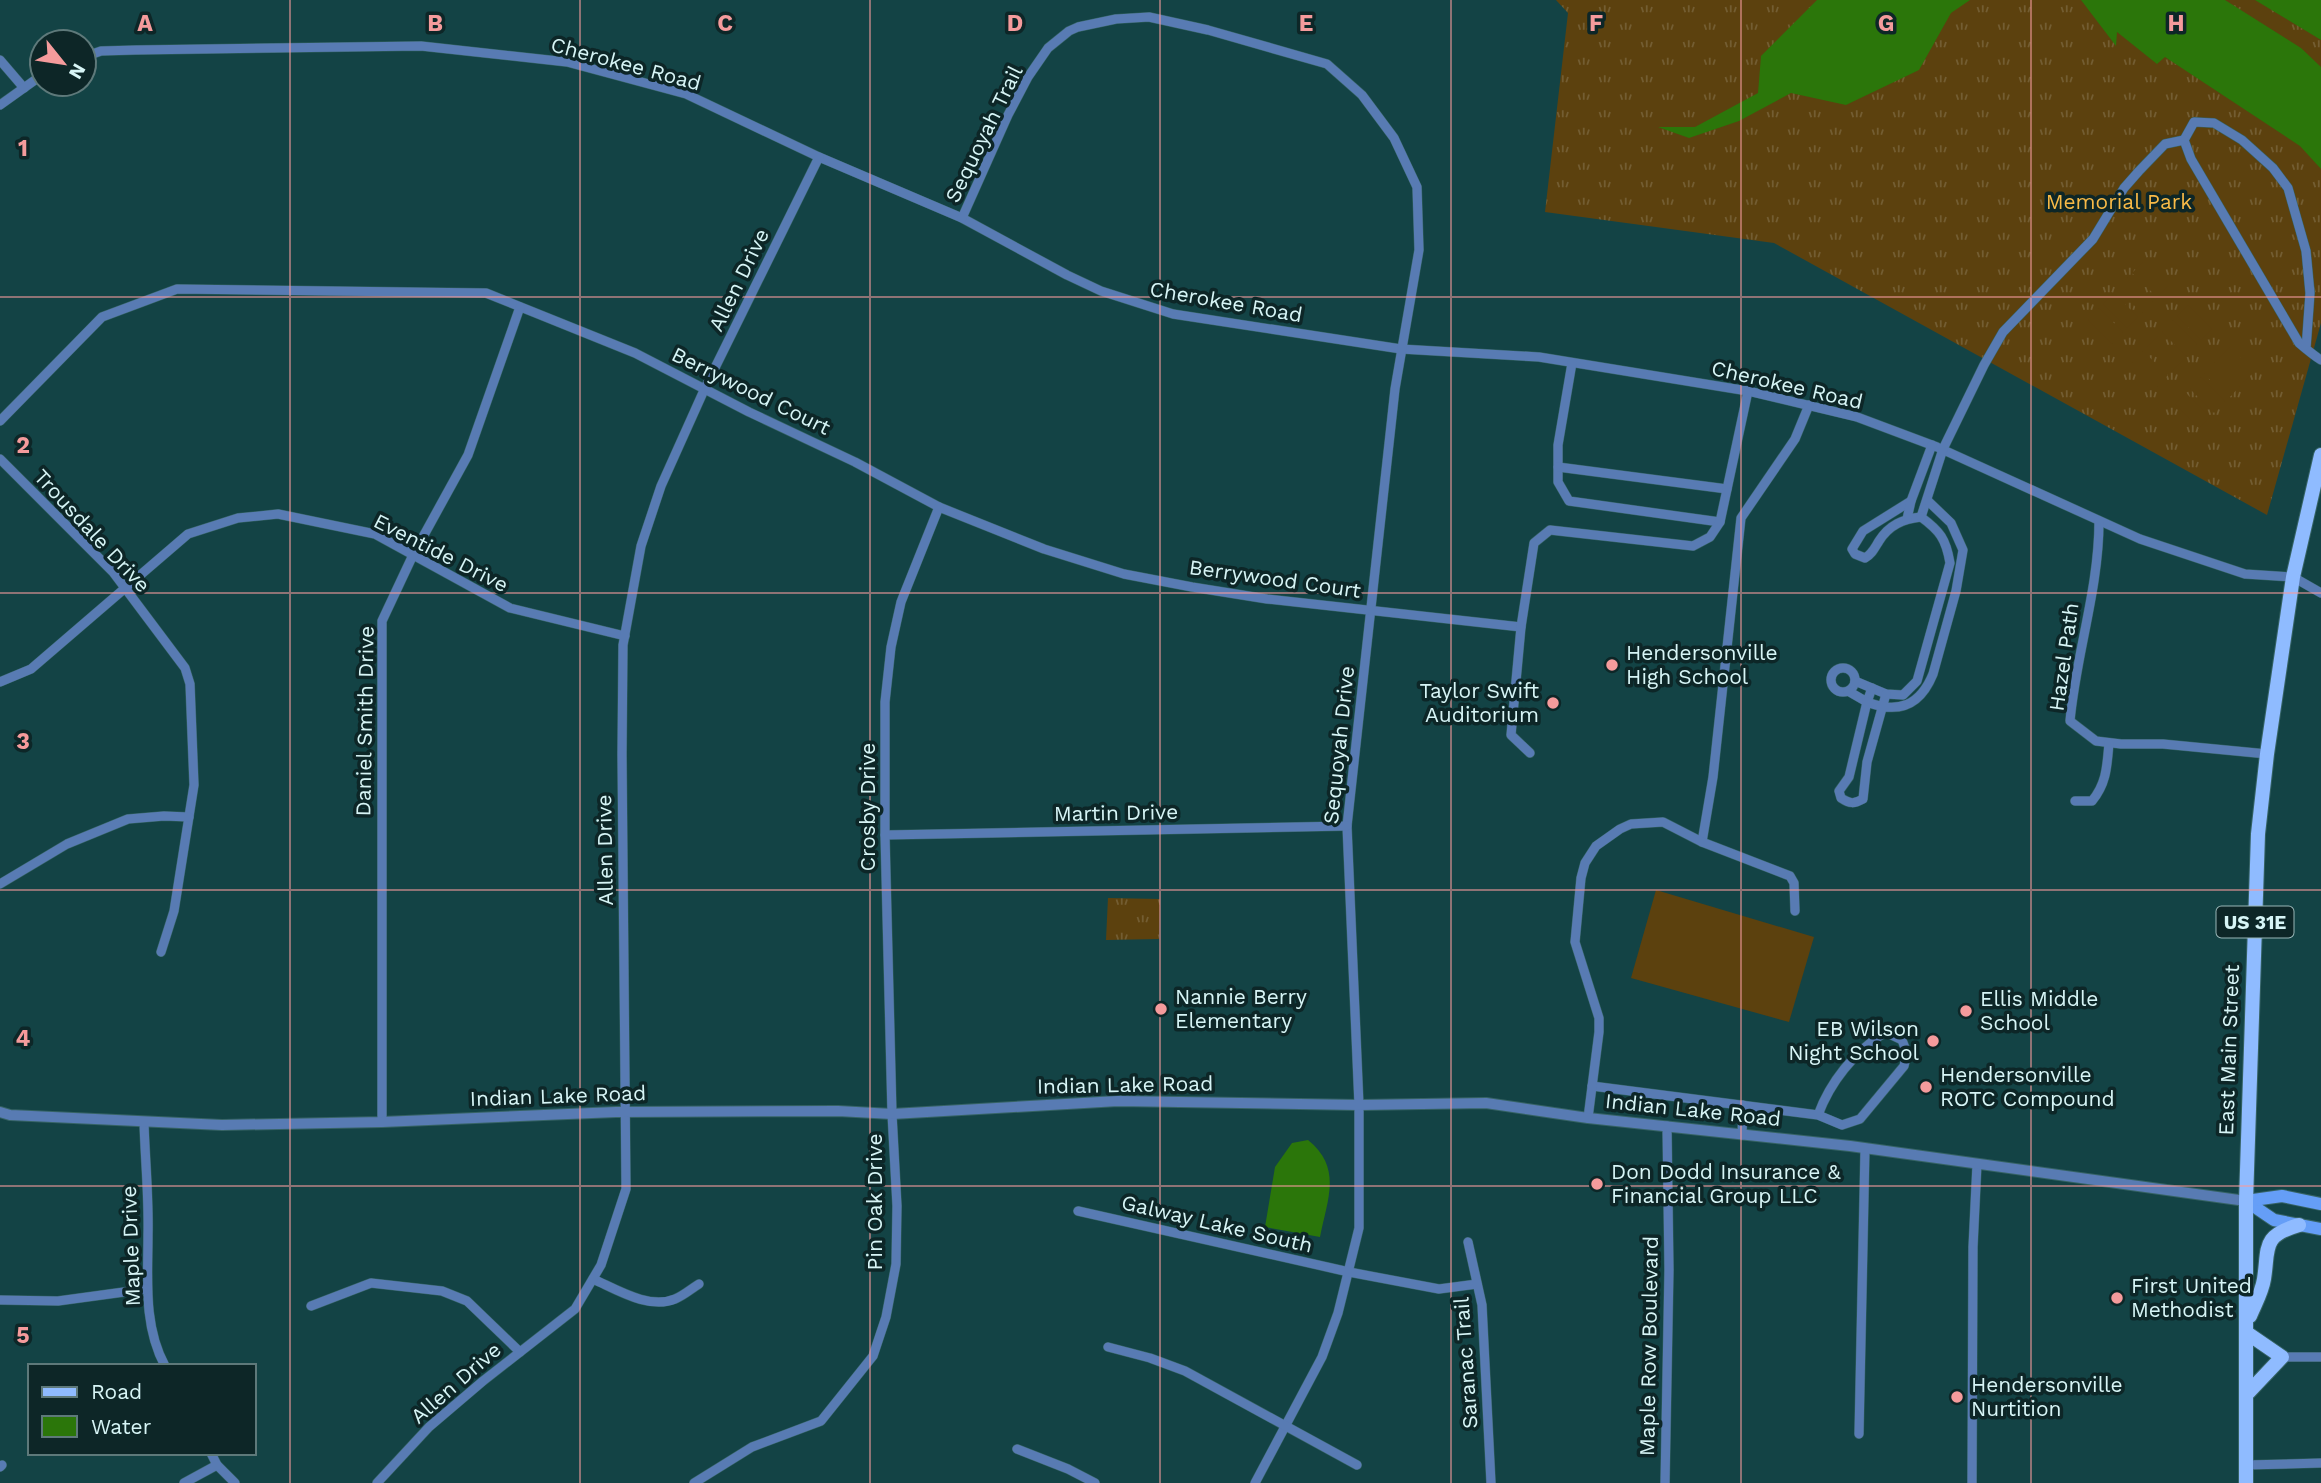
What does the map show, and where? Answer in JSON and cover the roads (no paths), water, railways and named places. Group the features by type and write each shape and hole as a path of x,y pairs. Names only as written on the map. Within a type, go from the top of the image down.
{"main road":[{"name":"East Main Street","path":"2246,1483 2246,1201 2258,834 2293,577 2321,455"},
{"path":"2246,1201 2282,1196 2321,1203"},
{"path":"2246,1201 2274,1220 2321,1229"},
{"path":"2246,1395 2282,1357 2247,1326 2261,1290 2266,1252 2271,1240 2283,1229 2299,1225"}],"street":[{"name":"Sequoyah Trail","path":"962,218 1028,77 1048,48 1078,27 1108,20 1149,17 1172,20 1327,64 1362,95 1394,138 1417,187 1419,250 1395,389"},
{"name":"Cherokee Road","path":"98,52 421,46 567,62 686,94 819,157 962,218 1067,275 1136,304 1172,314 1401,349 1539,357 1748,391 1809,405 1857,417 1943,449 2140,540 2245,574 2293,577"},
{"path":"0,60 24,88"},
{"path":"0,104 28,85"},
{"path":"1921,517 1943,449 2003,332 2093,239 2124,188 2139,170 2165,144 2184,139 2194,122 2214,122 2242,140 2273,169 2288,188 2306,251 2310,293 2306,349"},
{"path":"2184,139 2191,159 2269,294 2299,342 2321,360"},
{"name":"Allen Drive","path":"377,1483 429,1427 575,1308 601,1265 626,1189 622,754 625,636 641,547 662,486 705,388 819,157"},
{"name":"Berrywood Court","path":"0,421 102,317 177,289 486,293 635,353 855,462 939,508 1044,549 1124,574 1267,599 1521,627"},
{"name":"Daniel Smith Drive","path":"382,1122 382,621 413,555 468,455 520,307"},
{"path":"1573,363 1558,445 1558,482 1569,501 1720,522"},
{"name":"Sequoyah Drive","path":"1255,1483 1322,1357 1338,1313 1359,1228 1359,1105 1347,827 1395,389"},
{"path":"1530,753 1511,735 1521,627 1534,543 1550,530 1693,546 1710,537 1720,522 1748,391"},
{"path":"1702,842 1713,777 1741,518 1795,439 1809,405"},
{"path":"1907,519 1910,501 1932,445"},
{"name":"Trousdale Drive","path":"0,458 113,572 186,668 190,684 194,774 174,911 161,952"},
{"path":"1558,467 1727,489"},
{"path":"1855,681 1886,694 1903,695 1917,681 1927,650 1950,563 1947,545 1935,528 1921,517 1907,519 1887,531 1872,554 1865,558 1855,554 1852,548 1863,531 1910,501"},
{"path":"1848,691 1855,681 1854,674 1841,668 1834,672 1831,679 1834,687 1881,708 1898,708 1915,702 1929,684 1954,597 1962,554 1959,537 1951,523 1928,501"},
{"name":"Crosby Drive","path":"892,1114 885,835 885,702 891,647 901,602 939,508"},
{"name":"Eventide Drive","path":"0,681 31,669 188,534 238,518 278,514 374,534 510,608 625,636"},
{"name":"Hazel Path","path":"2099,522 2099,553 2075,679 2070,721 2096,741 2267,754"},
{"path":"1949,556 1962,554"},
{"path":"2293,577 2321,593"},
{"path":"1942,595 1954,597"},
{"path":"1927,650 1939,652"},
{"path":"1872,688 1849,777 1839,791 1840,798 1848,803 1855,804 1863,799 1864,778 1886,694"},
{"path":"2075,801 2092,801 2100,792 2106,779 2109,743"},
{"path":"0,884 67,844 128,818 189,817"},
{"path":"1588,1118 1599,1018 1574,942 1581,878 1585,863 1595,846 1631,824 1663,822 1702,842 1790,876 1794,883 1795,911"},
{"name":"Martin Drive","path":"885,835 1347,827"},
{"path":"1592,1086 1818,1115 1842,1125 1860,1119 1904,1066 1907,1053 1902,1040 1885,1032 1872,1041 1827,1091 1818,1115"},
{"name":"Indian Lake Road","path":"0,1112 10,1115 214,1125 382,1122 625,1112 838,1111 892,1114 1118,1101 1359,1105 1486,1103 1588,1118 1865,1149 2246,1201"},
{"path":"1742,1135 1743,1105"},
{"name":"Pin Oak Drive","path":"694,1483 752,1447 821,1421 873,1356 886,1317 896,1264 897,1206 892,1114"},
{"name":"Maple Drive","path":"144,1122 148,1233 146,1289 155,1348 164,1364"},
{"name":"Maple Row Boulevard","path":"1665,1483 1669,1270 1667,1126"},
{"path":"1859,1434 1865,1149"},
{"path":"1972,1483 1973,1244 1977,1164"},
{"name":"Galway Lake South","path":"1078,1211 1349,1272 1439,1289 1477,1284"},
{"name":"Saranac Trail","path":"1468,1242 1482,1305 1491,1483"},
{"path":"593,1279 641,1299 656,1301 673,1300 699,1284"},
{"path":"311,1306 371,1283 442,1291 467,1301 520,1352"},
{"path":"0,1300 58,1301 146,1289"},
{"path":"1108,1347 1185,1371 1357,1465"},
{"path":"2282,1357 2321,1357"},
{"path":"1017,1450 1068,1469 1095,1483"},
{"path":"212,1455 217,1465 235,1483"},
{"path":"2246,1465 2321,1463"},
{"path":"184,1483 217,1465"}],"water":[{"path":"1817,0 1970,0 1951,13 1919,70 1846,105 1791,93 1739,121 1689,138 1658,127 1695,127 1758,93 1761,56"},
{"path":"2081,0 2225,0 2301,48 2321,67 2321,169 2300,146 2165,57 2157,64 2117,32 2116,46"},
{"path":"2255,0 2321,0 2321,40"},
{"path":"1308,1140 1326,1162 1329,1173 1329,1197 1320,1237 1265,1227 1275,1167 1292,1143"}],"place":[{"name":"Hendersonville High School","path":"1612,665"},
{"name":"Taylor Swift Auditorium","path":"1553,703"},
{"name":"Nannie Berry Elementary","path":"1161,1009"},
{"name":"Ellis Middle School","path":"1966,1011"},
{"name":"EB Wilson Night School","path":"1933,1041"},
{"name":"Hendersonville ROTC Compound","path":"1926,1087"},
{"name":"Don Dodd Insurance & Financial Group LLC","path":"1597,1184"},
{"name":"First United Methodist","path":"2117,1298"},
{"name":"Hendersonville Nurtition","path":"1957,1397"}],"park label":[{"name":"Memorial Park","path":"2119,202"}]}
